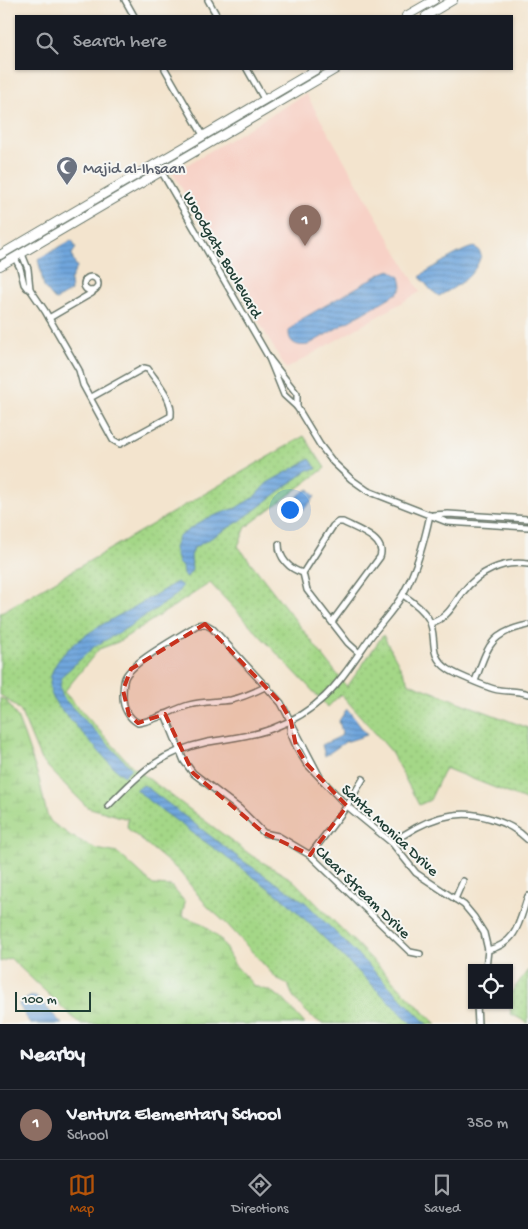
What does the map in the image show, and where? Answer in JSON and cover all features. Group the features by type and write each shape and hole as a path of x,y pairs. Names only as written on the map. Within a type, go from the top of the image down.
{"street":[{"path":"125,0 133,15"},
{"path":"208,0 216,15"},
{"path":"408,15 434,0"},
{"path":"428,15 453,0"},
{"path":"166,70 203,135"},
{"path":"248,70 264,99"},
{"path":"0,254 314,70"},
{"path":"0,266 334,70"},
{"name":"Woodgate Boulevard","path":"156,162 269,358 284,395 297,407 320,445 333,462 351,479 368,491 447,522 528,527"},
{"path":"18,256 29,273 30,289"},
{"path":"18,256 24,284 30,289 50,318 79,370 83,386 113,440 120,444 171,416 172,410 166,397 148,369 144,368 90,398"},
{"path":"22,274 29,273"},
{"path":"50,318 92,293 91,291"},
{"name":"Woodgate Boulevard","path":"269,358 297,394 297,407"},
{"name":"Woodgate Boulevard","path":"430,515 448,514 528,519"},
{"path":"108,806 137,776 156,761 180,750 209,742 248,736 291,721 328,694 403,595 424,542 430,515"},
{"path":"484,516 484,525"},
{"path":"332,622 382,552 377,540 343,522 338,522 333,526 303,573 307,590 348,643 359,653"},
{"path":"279,544 279,554 285,562 295,571 303,573"},
{"path":"431,624 441,620 448,614 464,590 488,570 510,563 528,564"},
{"path":"403,595 422,610 431,624 434,649 438,659 448,670 493,689 518,691 528,694"},
{"path":"267,686 230,700 195,703 138,723 129,715 123,702 123,690 131,668 197,625 205,624 212,628 267,686 281,703 291,721"},
{"path":"475,681 487,649 493,639 516,628 528,625"},
{"name":"Clear Stream Drive","path":"164,714 184,762 193,773 240,809 264,833 278,836 310,855 410,952 420,954"},
{"name":"Santa Monica Drive","path":"291,721 290,732 306,763 347,806 392,843 416,873 428,883 464,905 474,917 484,933 488,950 486,964"},
{"path":"310,855 347,806 364,779"},
{"path":"392,843 415,827 430,820 447,815 465,814 480,815 508,824 528,840"},
{"path":"455,899 463,881"},
{"path":"488,950 499,947 512,938 528,896"},
{"path":"477,1009 478,1024"}],"highlighted area":[{"path":"205,624 281,703 291,721 296,746 306,763 347,806 310,855 264,833 193,773 165,714 138,723 129,715 123,690 131,669"}],"shaded area":[{"path":"306,94 420,292 286,369 173,173"}],"green space":[{"path":"304,436 325,468 246,527 238,546 347,687 383,635 409,683 528,728 528,801 445,768 430,800 419,805 390,750 341,694 328,707 210,583 118,642 99,649 64,692 133,767 252,856 293,880 436,1024 321,1023 314,1018 295,999 288,985 276,978 227,924 208,907 178,870 127,828 128,819 87,807 41,760 20,710 0,695 0,613"},
{"path":"0,698 6,700 17,717 39,779 47,815 51,822 71,836 96,849 118,853 153,885 171,886 185,902 182,916 203,924 221,940 234,964 254,986 270,991 283,999 305,1024 80,1024 10,958 0,962"},
{"path":"528,970 528,1023 511,1014 510,1009 513,1009 513,990"}],"water":[{"path":"72,240 76,248 72,254 73,260 77,267 70,281 71,291 56,300 44,287 38,259"},
{"path":"474,247 479,250 481,255 470,275 439,296 420,277 449,258"},
{"path":"390,270 400,277 402,286 399,292 308,345 297,345 290,339 289,331 300,320"},
{"path":"310,459 317,469 308,470 240,521 194,548 191,556 192,570 187,577 183,575 182,567 178,563 174,548 178,537 205,519 236,508 254,497 267,483"},
{"path":"309,489 315,497 304,509 300,510 294,503 300,494"},
{"path":"177,582 182,586 176,595 122,631 95,646 63,675 61,681 63,698 131,768 124,776 113,767 57,705 50,689 53,670 60,658 71,647 98,627"},
{"path":"346,710 348,710 367,735 345,742 325,756 322,745 341,736 342,732 339,721"},
{"path":"144,785 243,861 305,902 427,1024 412,1024 285,900 149,801 136,789"},
{"path":"36,996 62,1024 30,1024 19,1005 20,1002"}],"place":[{"name":"Majid al-Ihsaan","path":"67,186"},
{"name":"Ventura Elementary School","path":"305,246"}]}
